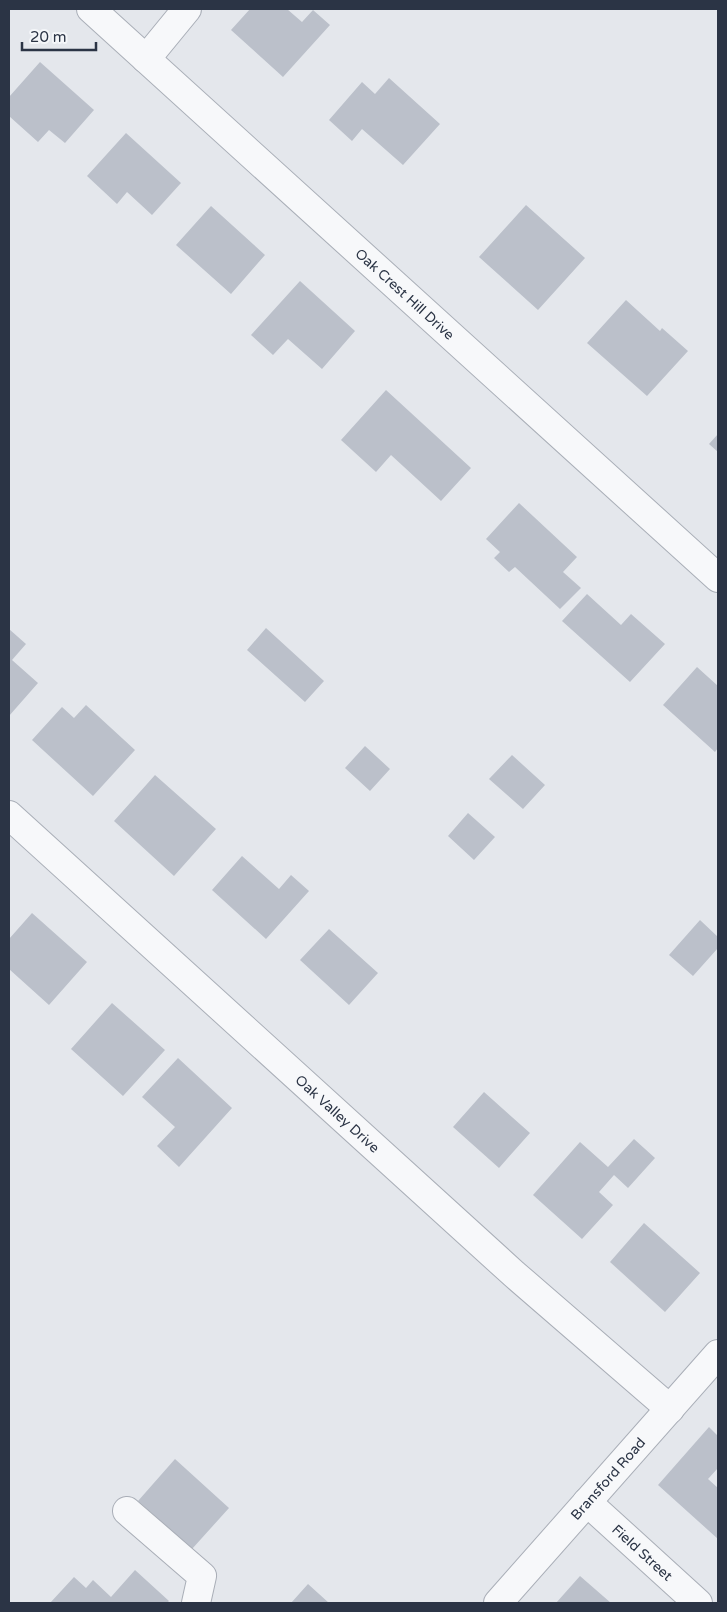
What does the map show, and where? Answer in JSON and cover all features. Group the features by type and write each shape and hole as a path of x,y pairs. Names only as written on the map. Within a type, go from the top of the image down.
{"street":[{"name":"Oak Crest Hill Drive","path":"91,9 718,578"},
{"path":"146,59 187,9"},
{"name":"Oak Valley Drive","path":"9,815 514,1274 670,1409"},
{"name":"Bransford Road","path":"498,1603 718,1354"},
{"name":"Field Street","path":"587,1502 698,1603"},
{"path":"127,1510 202,1576 196,1603"}],"building":[{"path":"250,9 287,9 302,22 313,10 330,25 283,77 231,30"},
{"path":"40,62 94,110 65,143 49,130 38,142 9,116 9,97"},
{"path":"389,78 440,124 403,165 362,129 352,141 329,120 362,82 375,94"},
{"path":"126,133 181,183 152,215 127,192 117,204 87,176"},
{"path":"526,205 585,258 538,310 479,257"},
{"path":"211,206 265,255 231,294 176,245"},
{"path":"300,281 355,331 322,369 288,339 273,355 251,335"},
{"path":"626,300 660,331 662,328 688,351 647,396 587,343"},
{"path":"386,390 471,468 441,501 391,455 376,472 341,440"},
{"path":"718,434 718,452 709,444"},
{"path":"519,503 577,557 563,572 581,588 560,609 515,567 509,572 494,558 500,552 486,539"},
{"path":"587,594 621,625 631,614 665,644 630,682 562,621"},
{"path":"266,628 324,681 305,702 247,650"},
{"path":"9,629 26,644 12,660 38,683 9,716"},
{"path":"697,667 718,686 718,748 715,752 663,705"},
{"path":"86,705 135,750 93,796 32,740 62,707 74,718"},
{"path":"365,746 390,769 370,791 345,768"},
{"path":"512,755 545,785 523,809 489,779"},
{"path":"155,775 216,829 174,876 114,821"},
{"path":"468,813 495,837 474,860 448,836"},
{"path":"242,856 279,889 291,875 309,891 266,939 212,890"},
{"path":"32,913 87,962 49,1005 9,969 9,939"},
{"path":"700,920 718,937 718,948 693,976 669,955"},
{"path":"329,929 378,973 349,1005 300,960"},
{"path":"112,1003 165,1050 123,1096 71,1049"},
{"path":"178,1058 232,1108 179,1167 157,1146 175,1127 142,1097"},
{"path":"484,1092 530,1133 499,1168 453,1127"},
{"path":"634,1139 655,1158 628,1188 614,1175 599,1192 613,1205 582,1239 533,1195 580,1142 608,1167"},
{"path":"644,1223 700,1273 665,1312 610,1262"},
{"path":"709,1427 718,1436 718,1468 708,1479 718,1488 718,1539 658,1485"},
{"path":"175,1459 229,1508 192,1549 138,1501"},
{"path":"135,1570 169,1601 167,1603 50,1603 74,1577 86,1588 93,1580 111,1597"},
{"path":"580,1576 611,1603 556,1603"},
{"path":"308,1584 329,1603 291,1603"}]}
